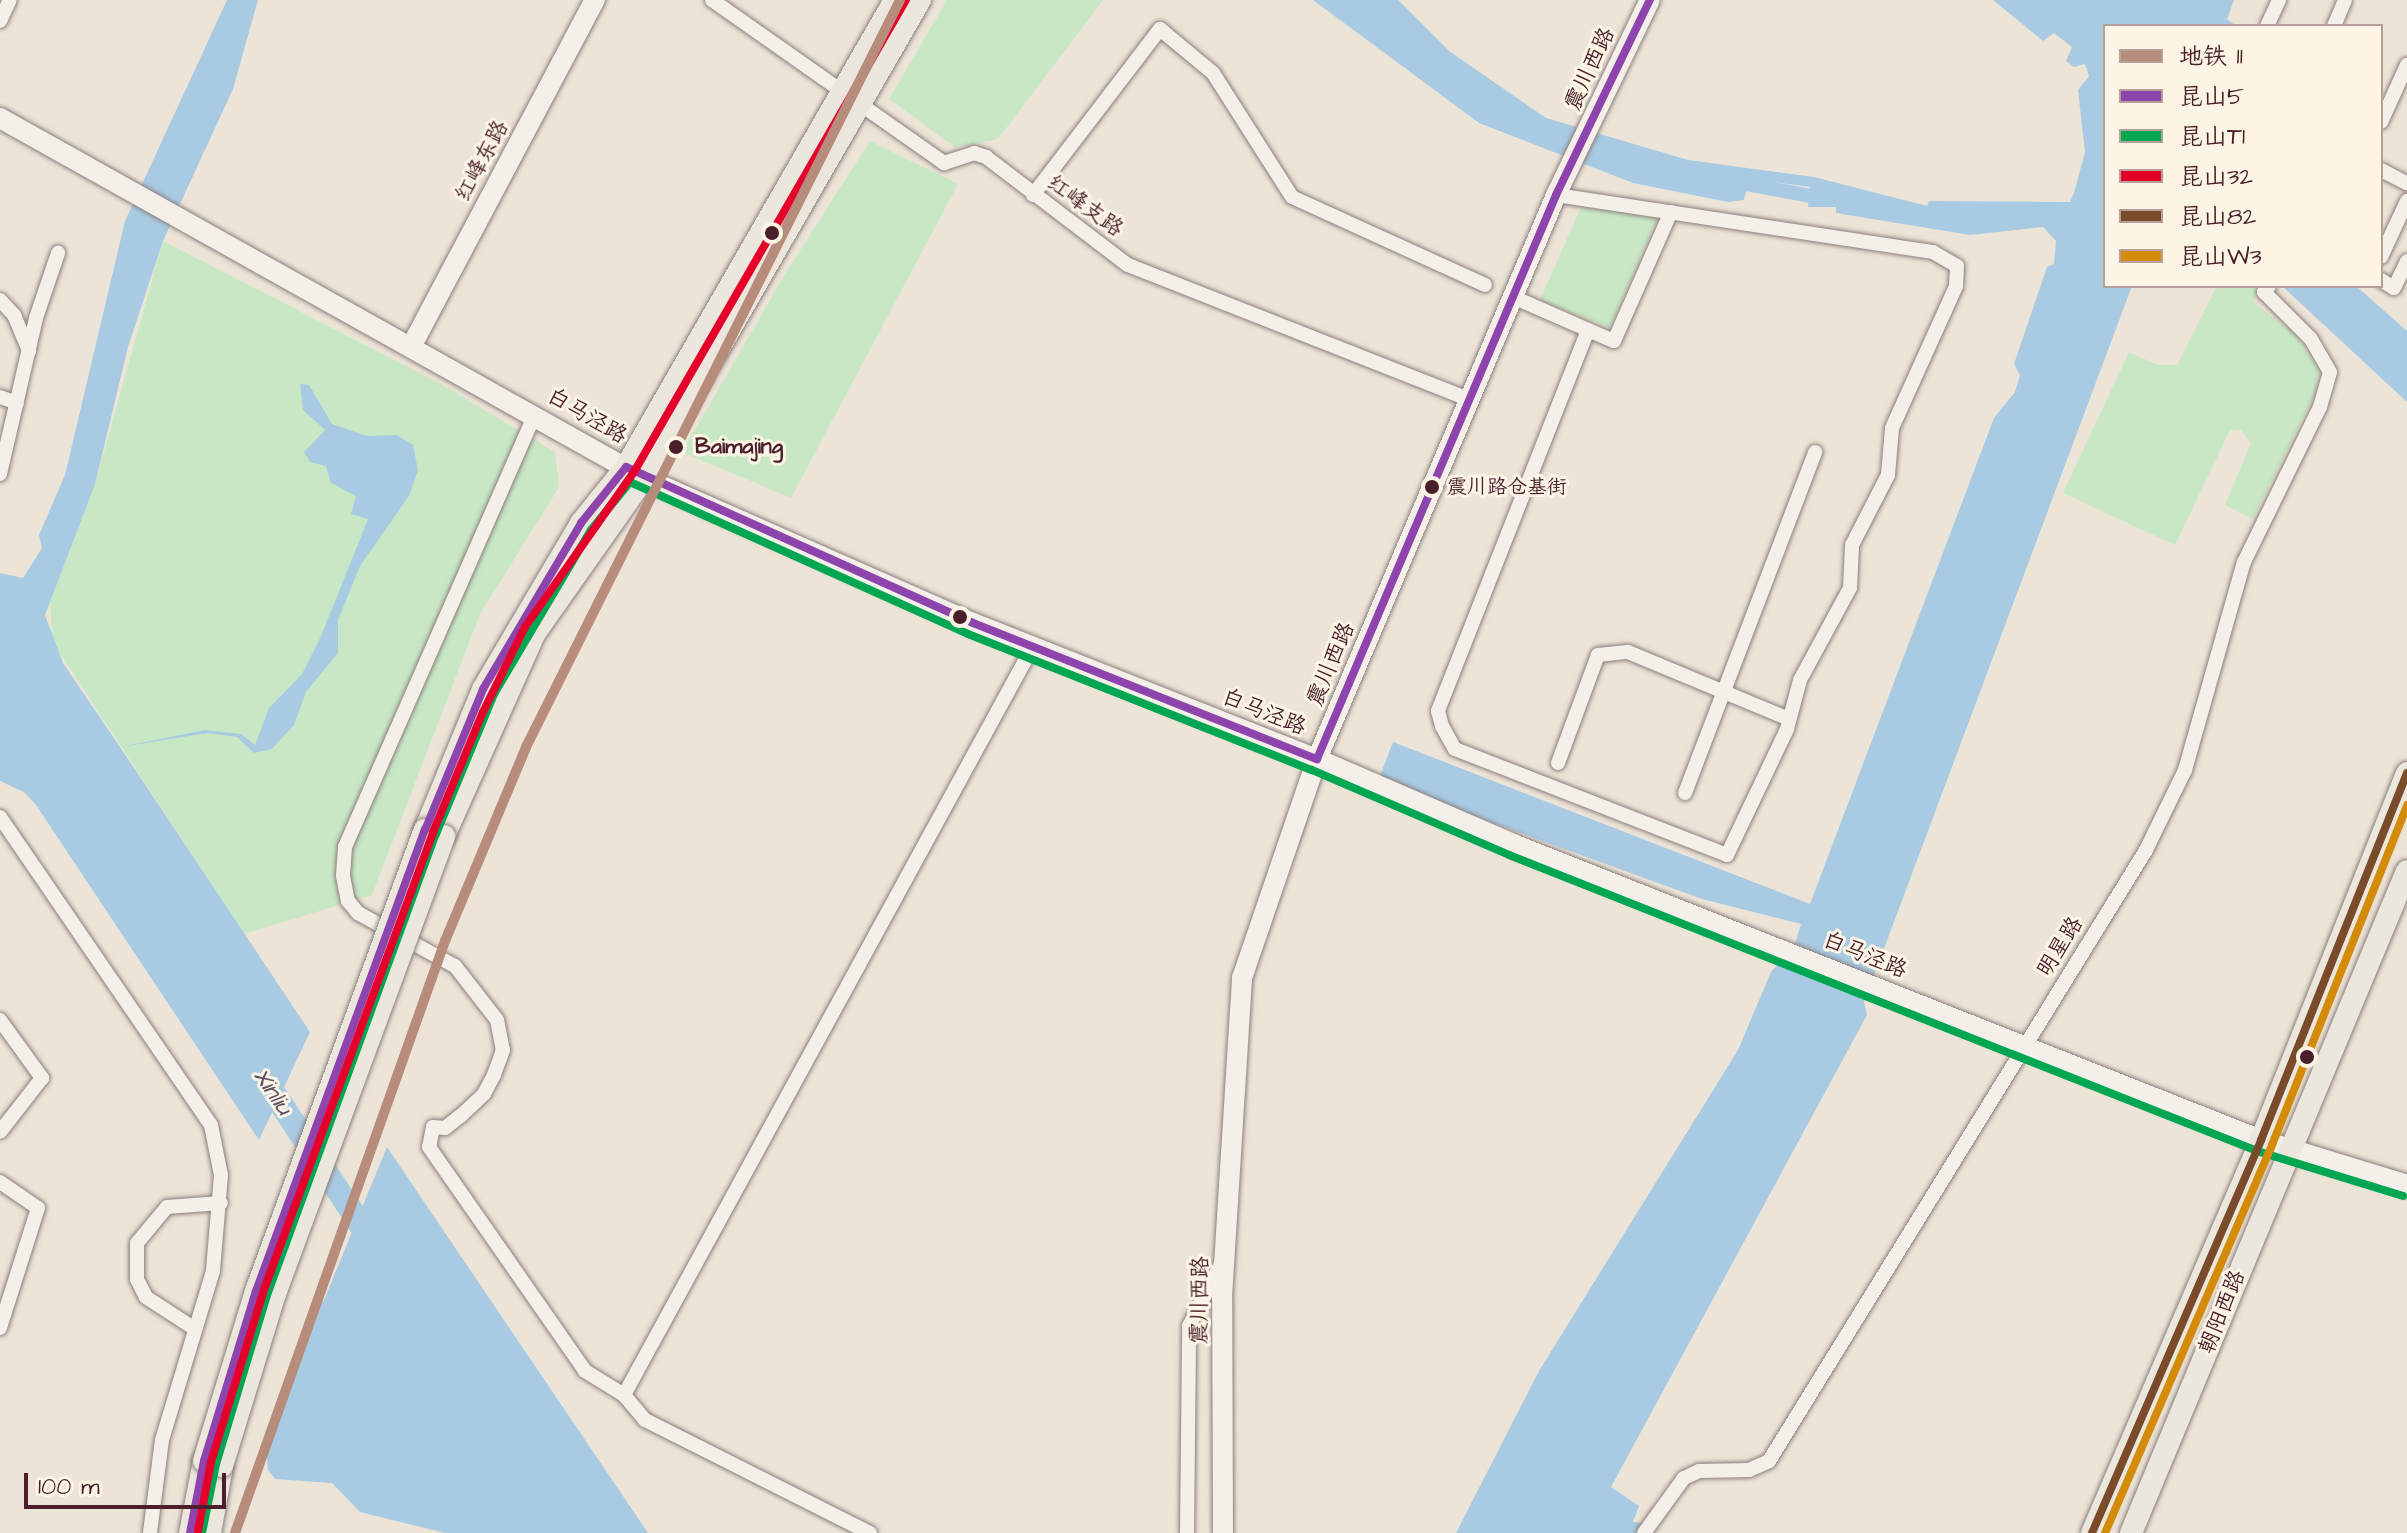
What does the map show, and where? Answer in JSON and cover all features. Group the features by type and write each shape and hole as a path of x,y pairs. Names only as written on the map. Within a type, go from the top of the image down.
{"main road":[{"name":"红峰东路","path":"412,345 595,0"},
{"path":"852,96 895,0"},
{"path":"190,1533 435,833 535,633 635,472 852,96 920,0"},
{"name":"震川西路","path":"1223,1533 1224,1259 1242,978 1317,759 1556,195 1650,0"},
{"name":"白马泾路","path":"0,118 187,218 635,472 1033,646 1317,759 1513,844 1882,987 2261,1140 2407,1185"},
{"name":"朝阳西路","path":"2092,1533 2261,1140 2407,773"},
{"name":"朝阳西路","path":"2131,1533 2407,871"},
{"path":"210,1533 213,1463"}],"street":[{"path":"0,21 10,0"},
{"name":"红峰支路","path":"712,0 944,163 974,153 986,157 1128,265 1470,400"},
{"path":"2268,24 2279,0"},
{"path":"2335,24 2345,0"},
{"path":"1033,195 1160,29 1213,73 1292,197 1485,285"},
{"path":"2383,118 2407,65"},
{"path":"2383,171 2407,183"},
{"path":"1556,195 1933,252 1957,266 1956,286 1892,428 1888,475 1852,545 1850,588 1800,680 1789,719 1727,855 1455,749 1442,726 1438,711 1588,330"},
{"path":"2383,253 2407,201"},
{"path":"1513,297 1614,341 1671,212"},
{"path":"0,474 29,351 58,253"},
{"path":"2383,281 2394,288 2407,261"},
{"name":"明星路","path":"1644,1533 1684,1478 1699,1471 1749,1470 1769,1461 2146,850 2185,770 2244,562 2320,407 2330,372 2323,353 2266,289"},
{"path":"0,300 14,315 29,351"},
{"path":"0,397 17,403"},
{"path":"535,414 345,847 343,876 348,901 358,913 455,966 497,1020 503,1050 484,1094 445,1128 433,1127 429,1147 585,1371 624,1395 645,1420 870,1533"},
{"path":"1685,793 1815,452"},
{"path":"624,1395 1033,646"},
{"path":"1558,763 1598,655 1628,652 1789,719"},
{"path":"0,817 211,1125 221,1203 213,1271 162,1440 150,1533"},
{"path":"0,1020 42,1078 0,1132"},
{"path":"0,1182 38,1208 0,1328"},
{"path":"195,1329 146,1297 137,1279 137,1243 167,1207 221,1203"},
{"path":"1187,1533 1189,1326 1224,1259"}],"green space":[{"path":"947,0 1103,0 998,139 955,147 889,99"},
{"path":"870,141 958,184 791,498 682,452 785,274"},
{"path":"1581,207 1658,217 1610,328 1540,300"},
{"path":"163,241 439,383 555,452 559,487 480,614 372,895 244,934 52,641 50,593 95,484"},
{"path":"2216,288 2257,288 2254,303 2295,334 2318,368 2316,392 2253,519 2225,505 2251,443 2241,430 2230,430 2175,545 2063,493 2129,352 2158,365 2177,365"}],"water":[{"path":"227,0 258,0 233,89 163,241 128,347 95,484 45,615 63,663 310,1032 259,1140 36,805 24,792 0,781 0,573 23,578 42,548 39,535 65,475 125,221"},
{"path":"1313,0 1398,0 1449,51 1546,118 1688,160 1814,177 1927,206 1929,201 2070,202 2074,193 2085,152 2078,90 2089,76 2085,64 2074,67 2066,61 2072,47 2054,33 2043,41 1993,0 2234,0 2227,19 2233,24 2103,24 2103,288 2131,288 1864,1002 1867,1015 1611,1487 1639,1506 1633,1522 1643,1523 1636,1533 1456,1533 1539,1371 1738,1050 1771,972 1795,944 1801,924 1702,899 1378,781 1393,742 1810,904 1994,418 2015,392 2020,375 2014,364 2047,267 2054,264 2056,241 2043,227 1970,235 1836,213 1836,207 1808,207 1810,187 1749,179 1744,200 1728,202 1633,183 1479,123"},
{"path":"2284,288 2358,288 2407,331 2407,402"},
{"path":"300,384 309,385 332,424 367,436 396,435 413,445 418,470 409,496 360,566 338,620 338,653 306,692 294,725 272,749 254,753 237,737 208,733 120,747 205,730 241,734 255,745 269,708 302,674 321,636 368,519 351,514 356,496 331,483 326,466 310,462 304,452 325,430 303,410"},
{"path":"387,1147 648,1533 445,1533 360,1512 332,1483 275,1479 268,1470 266,1445 274,1435 309,1317 324,1300"}],"waterway":[{"path":"1730,181 1827,199"},
{"name":"Xinliu","path":"258,1069 374,1245"}],"metro line":[{"name":"11","path":"235,1533 445,941 526,747 900,0"}],"transit line":[{"name":"昆山32","path":"198,1531 211,1462 265,1287 433,832 483,712 525,627 634,472 906,0"},
{"name":"昆山5","path":"1317,759 1556,195 1650,0"},
{"name":"昆山5","path":"190,1533 204,1461 256,1291 425,830 483,689 581,523 626,467 973,623 1317,759"},
{"name":"昆山T1","path":"202,1533 216,1464 267,1295 436,834 494,694 591,530 630,482 968,634 1312,770 1509,855 2257,1151 2403,1196"},
{"name":"昆山82","path":"2092,1533 2261,1140 2407,773"},
{"name":"昆山W3","path":"2105,1533 2272,1145 2407,805"}],"place":[{"name":"Baimajing","path":"676,447"},
{"name":"震川路仓基街","path":"1432,487"}]}
